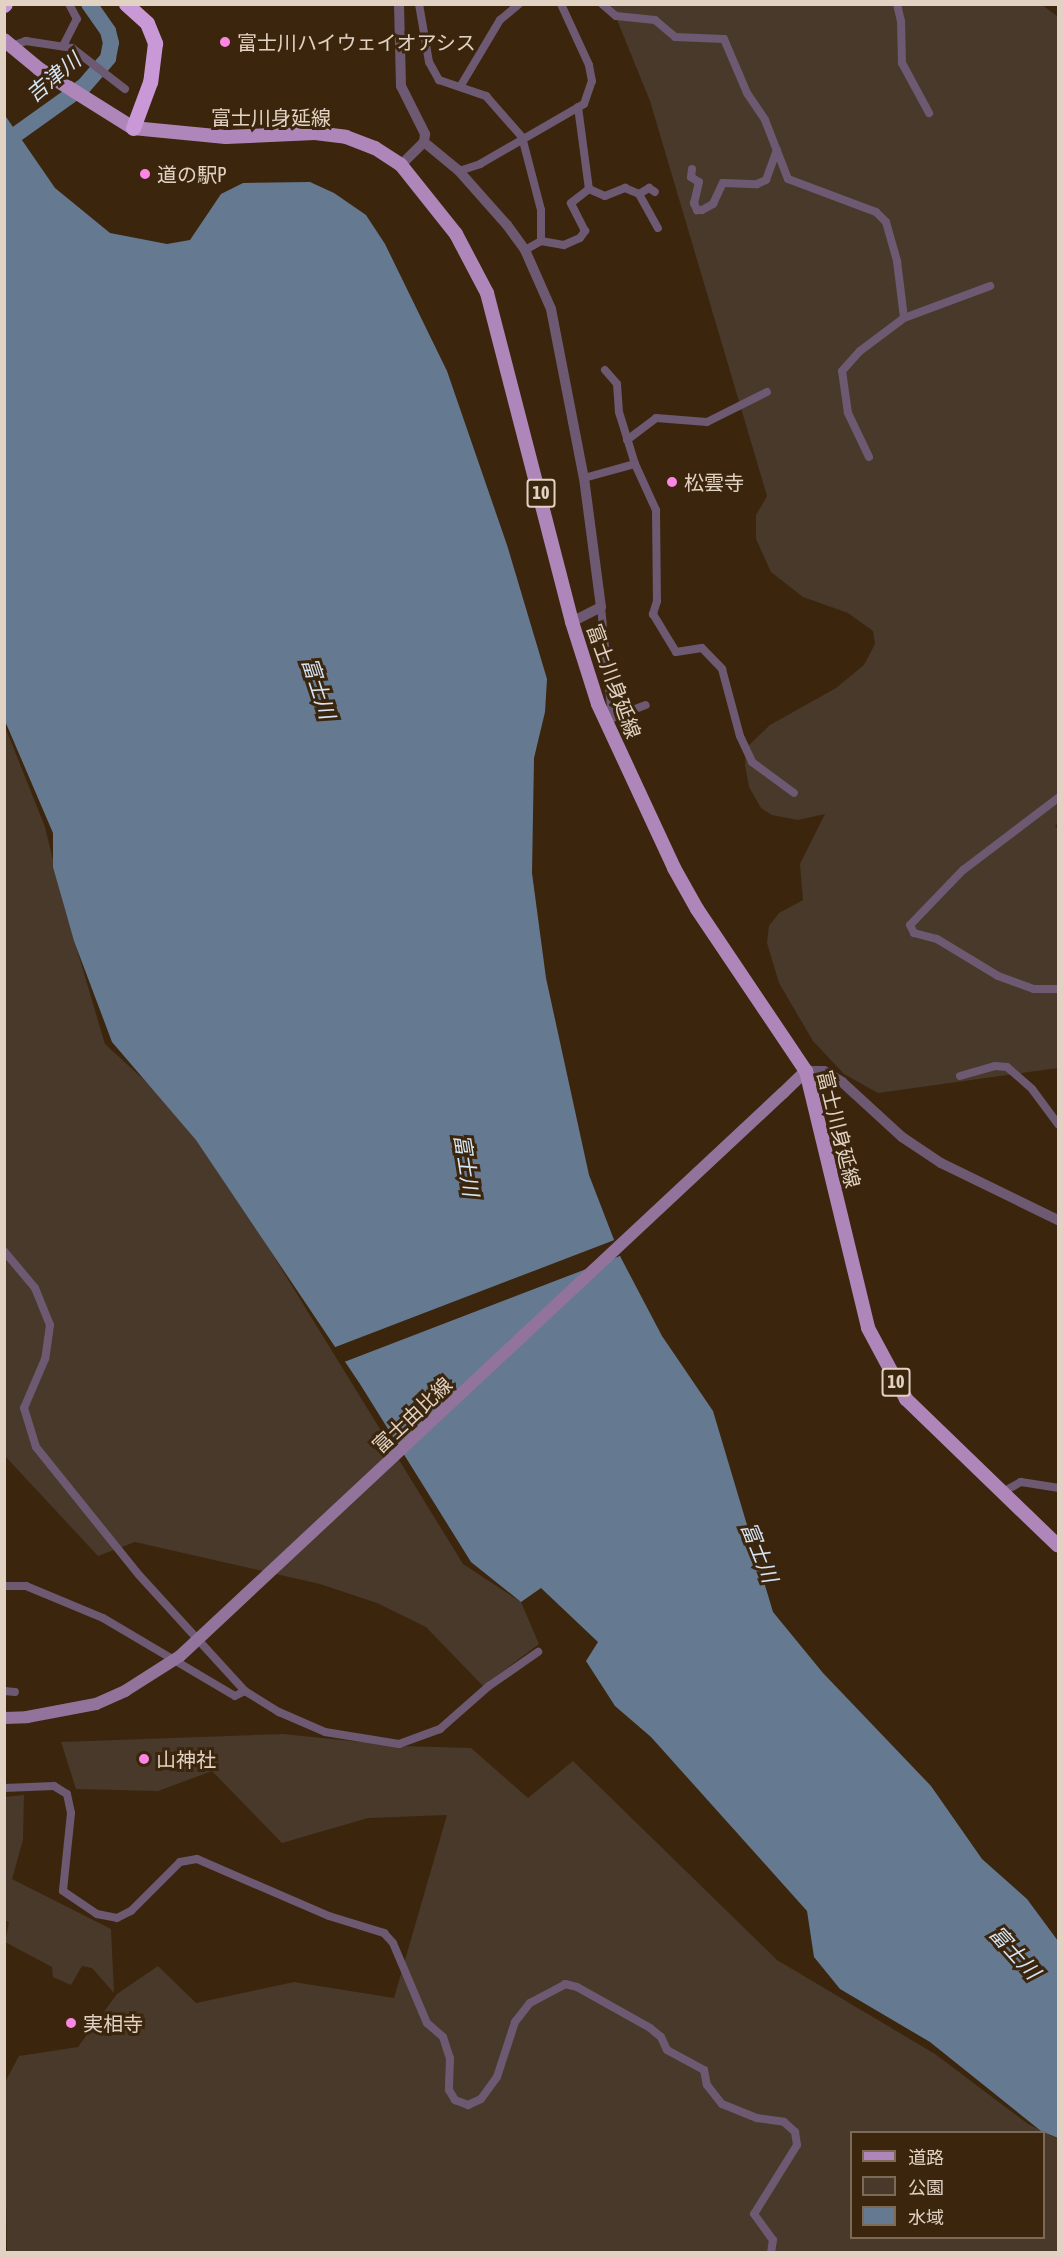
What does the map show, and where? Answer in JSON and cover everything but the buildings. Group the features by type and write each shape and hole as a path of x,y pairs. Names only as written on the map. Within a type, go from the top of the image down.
{"highway":[{"path":"126,4 147,23 154,43 150,82 133,128"}],"main road":[{"name":"富士川身延線","path":"8,43 39,69 133,128 195,136 326,134 346,137 375,148 401,165 456,234 487,293 572,622 598,704 674,868 806,1071 829,1162 855,1286 886,1367 906,1399 1001,1493 1059,1546"},
{"name":"富士由比線","path":"4,1718 27,1717 96,1704 125,1691 180,1656 806,1071"}],"street":[{"path":"68,47 77,19 69,4"},
{"path":"399,4 401,86 423,126 424,142 459,171 525,250 551,309 584,478 601,607 612,718 646,705"},
{"path":"419,4 433,71 439,80 486,96 522,137 541,210 541,241"},
{"path":"460,87 475,57 500,20 519,4"},
{"path":"459,171 480,164 522,137 578,107 590,94 592,81 577,33 561,4"},
{"path":"602,4 616,16 656,20 675,37 724,39 777,150 788,179 876,212 886,222 897,261 904,318"},
{"path":"897,4 901,21 902,63 929,113"},
{"path":"8,43 26,41 68,47 125,89"},
{"path":"578,107 589,189"},
{"path":"401,165 424,142"},
{"path":"692,169 691,177 699,182 694,203 702,210 713,204 723,183 757,184 766,180 772,171 777,150"},
{"path":"589,189 605,196 626,188 639,194 658,228"},
{"path":"639,194 649,188 654,192"},
{"path":"525,250 541,241 564,245 580,238 585,231 571,203 589,189"},
{"path":"869,457 848,413 842,371 860,351 904,318 990,285"},
{"path":"605,370 617,384 619,412 627,440 656,510 657,601 653,614 676,652 702,648 722,669 740,736 752,762 794,793"},
{"path":"627,440 656,418 706,422 767,392"},
{"path":"584,478 635,464"},
{"path":"572,622 601,607"},
{"path":"1059,798 963,870 910,925 914,933 937,939 998,976 1034,989 1059,989"},
{"path":"960,1077 995,1066 1007,1067 1032,1089 1059,1124"},
{"path":"806,1071 824,1071 842,1082 902,1137 941,1163 1059,1220"},
{"path":"4,1251 35,1288 50,1325 45,1359 24,1408 36,1447 131,1566 245,1691 279,1712 325,1732 399,1744 440,1729 489,1686 538,1652"},
{"path":"1001,1493 1021,1482 1059,1488"},
{"path":"4,1586 26,1586 103,1618 234,1696 245,1691"},
{"path":"4,1691 15,1692"},
{"path":"4,1788 54,1786 67,1794 71,1813 63,1891 97,1914 117,1918 131,1911 166,1873 189,1859 329,1916 384,1933 393,1942 427,2023 443,2037 450,2058 449,2090 455,2100 468,2105 481,2099 497,2077 515,2022 530,2003 565,1984 577,1987 650,2028 661,2037 667,2050 704,2070 707,2085 722,2104 757,2118 784,2122 795,2132 797,2145 754,2214 773,2240 771,2253"}],"green space":[{"path":"1041,4 1058,17 1058,823 1055,826 1058,829 1058,1068 878,1093 844,1074 813,1041 779,983 767,943 769,926 779,913 803,900 800,864 825,814 798,820 772,815 761,808 749,787 745,765 746,748 770,725 836,688 864,665 875,644 873,631 848,613 803,597 771,572 756,539 756,515 767,496 650,101 611,5"},
{"path":"4,724 45,827 64,906 105,1044 193,1125 463,1564 521,1602 539,1644 483,1686 426,1627 377,1603 320,1584 135,1542 98,1556 5,1456"},
{"path":"283,1734 400,1746 471,1748 528,1798 573,1761 777,1960 935,2054 1028,2124 1042,2131 850,2131 850,2239 1045,2239 1045,2132 1058,2139 1058,2252 7,2252 4,2084 19,2056 78,2047 117,1994 158,1966 196,2003 294,1982 394,1998 447,1815 368,1818 282,1843 212,1771 158,1791 76,1789 61,1742"},
{"path":"24,1795 23,1840 12,1879 111,1929 114,1993 92,1968 82,1966 71,1985 53,1977 52,1967 5,1942 9,1922 4,1920 5,1797"}],"water":[{"name":"富士川","path":"4,114 55,188 110,233 167,244 190,240 221,194 243,183 310,182 334,193 366,215 385,244 447,371 507,545 547,679 545,712 534,758 532,873 546,978 589,1175 621,1258 662,1336 713,1411 773,1612 823,1673 931,1786 982,1859 1027,1899 1058,1941 1058,2138 1041,2131 930,2042 840,1989 814,1957 807,1911 651,1737 615,1706 586,1661 598,1642 541,1588 521,1602 471,1562 360,1384 196,1140 112,1042 74,941 53,867 53,833 5,721"}],"pier":[{"path":"617,1239 623,1255 340,1363 334,1348"}],"waterway":[{"name":"吉津川","path":"4,143 84,86 108,58 111,43 108,31 89,4"}],"place":[{"name":"富士川ハイウェイオアシス","path":"225,42"},
{"name":"道の駅P","path":"145,174"},
{"name":"松雲寺","path":"672,482"},
{"name":"山神社","path":"144,1759"},
{"name":"実相寺","path":"71,2023"}]}
